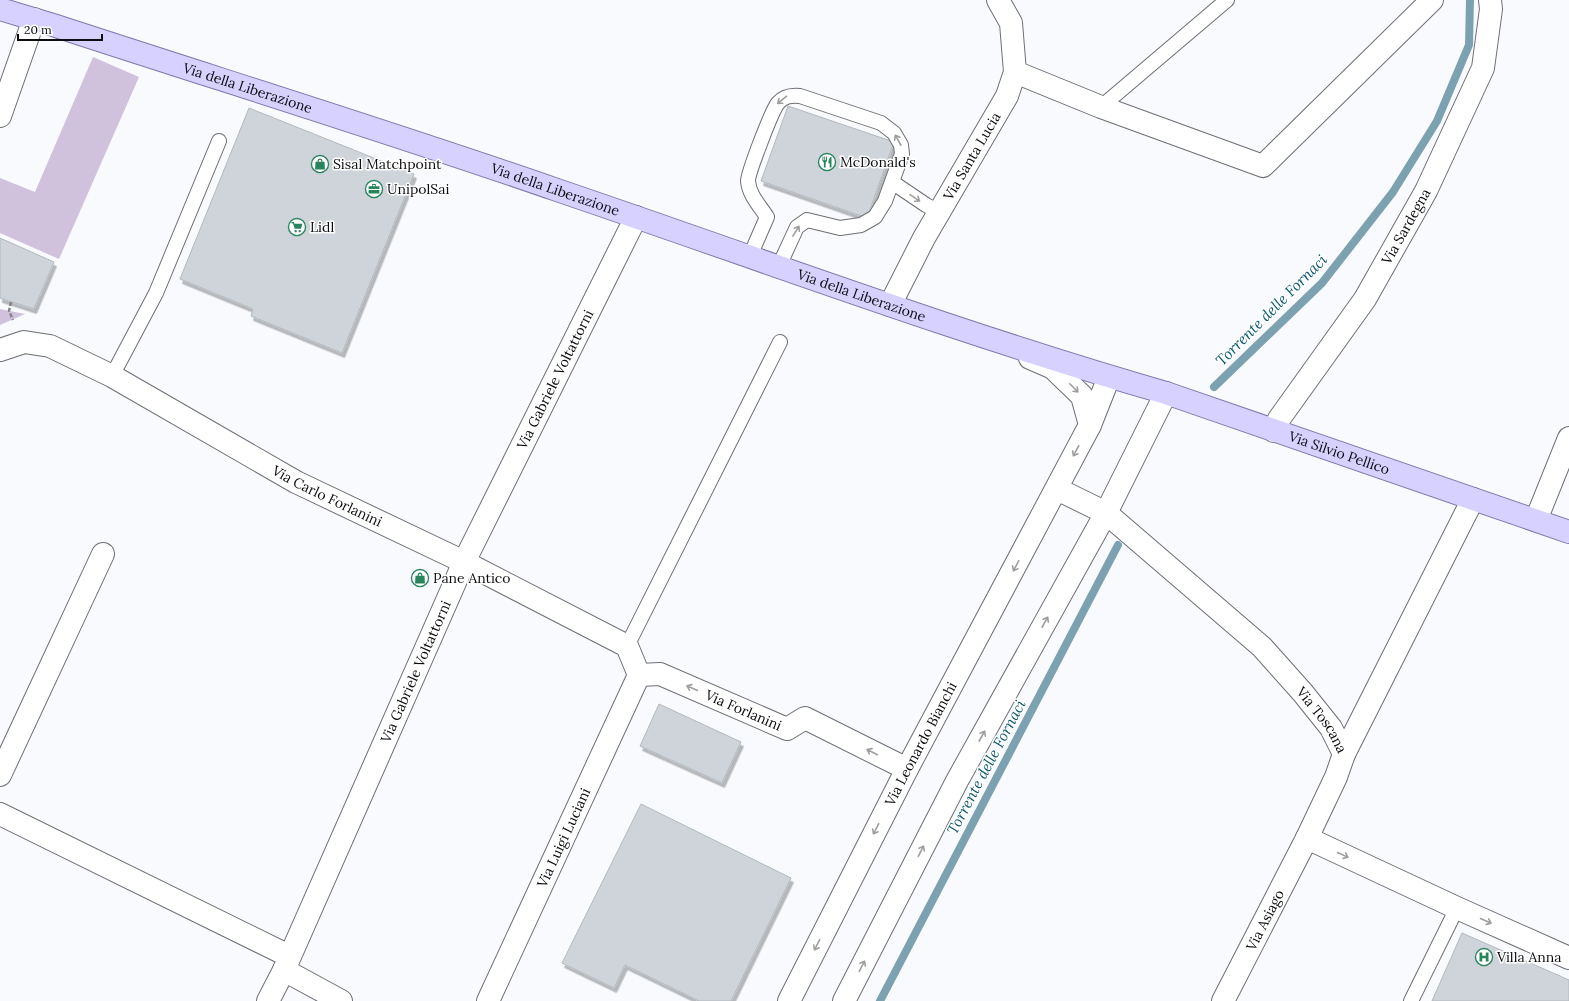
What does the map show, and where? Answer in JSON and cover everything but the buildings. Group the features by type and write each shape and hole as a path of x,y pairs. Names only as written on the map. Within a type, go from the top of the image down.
{"main road":[{"name":"Via della Liberazione","path":"0,9 547,186 890,305 1109,377"},
{"name":"Via Silvio Pellico","path":"1109,377 1166,393 1569,532"}],"street":[{"name":"Via Santa Lucia","path":"890,305 939,212 1007,96 1015,72 1011,24 998,0"},
{"path":"1015,72 1101,107 1264,166 1432,0"},
{"name":"Via Sardegna","path":"1274,431 1280,419 1365,299 1426,191 1483,68 1491,9 1490,0"},
{"path":"0,116 34,19"},
{"name":"Via Gabriele Voltattorni","path":"268,1001 464,562 636,217"},
{"path":"980,335 1053,368 1082,396 1090,425"},
{"name":"Via Carlo Forlanini","path":"0,350 24,342 50,346 112,376 296,482 464,562 627,646"},
{"name":"Via Leonardo Bianchi","path":"789,1001 906,769 1090,425 1109,377"},
{"path":"844,1001 957,781 1106,513 1166,393"},
{"path":"1536,520 1569,438"},
{"path":"1057,489 1106,513"},
{"path":"1344,754 1473,499"},
{"name":"Via Toscana","path":"1106,513 1262,647 1303,692 1331,728 1344,754 1336,777 1307,838"},
{"path":"0,774 103,554"},
{"path":"627,646 639,675"},
{"name":"Via Forlanini","path":"639,675 660,674 787,729 805,718 906,769"},
{"name":"Via Luigi Luciani","path":"488,1001 639,675"},
{"path":"0,814 286,963 341,1001"},
{"path":"1307,838 1569,958"},
{"name":"Via Asiago","path":"1223,1001 1307,838"}],"lane":[{"path":"1101,107 1227,0"},
{"path":"750,256 767,217 750,192 748,180 770,115 778,102 788,95 800,96 881,123 894,133 901,144 902,154 885,201 875,217 861,225 840,228 807,220 797,227 779,266"},
{"path":"112,376 156,293 219,141"},
{"path":"892,182 939,212"},
{"path":"627,646 780,342"},
{"path":"1412,1001 1457,908"}],"shaded area":[{"path":"93,57 139,77 59,259 0,233 0,178 35,192"},
{"path":"0,309 25,314 0,325"}],"waterway":[{"name":"Torrente delle Fornaci","path":"1214,387 1322,283 1393,192 1437,121 1469,45 1470,0"},
{"name":"Torrente delle Fornaci","path":"880,1001 1118,545"}],"place":[{"name":"McDonald's","path":"827,162"},
{"name":"Sisal Matchpoint","path":"320,164"},
{"name":"UnipolSai","path":"374,189"},
{"name":"Lidl","path":"297,227"},
{"name":"Pane Antico","path":"420,578"},
{"name":"Villa Anna","path":"1484,957"}]}
